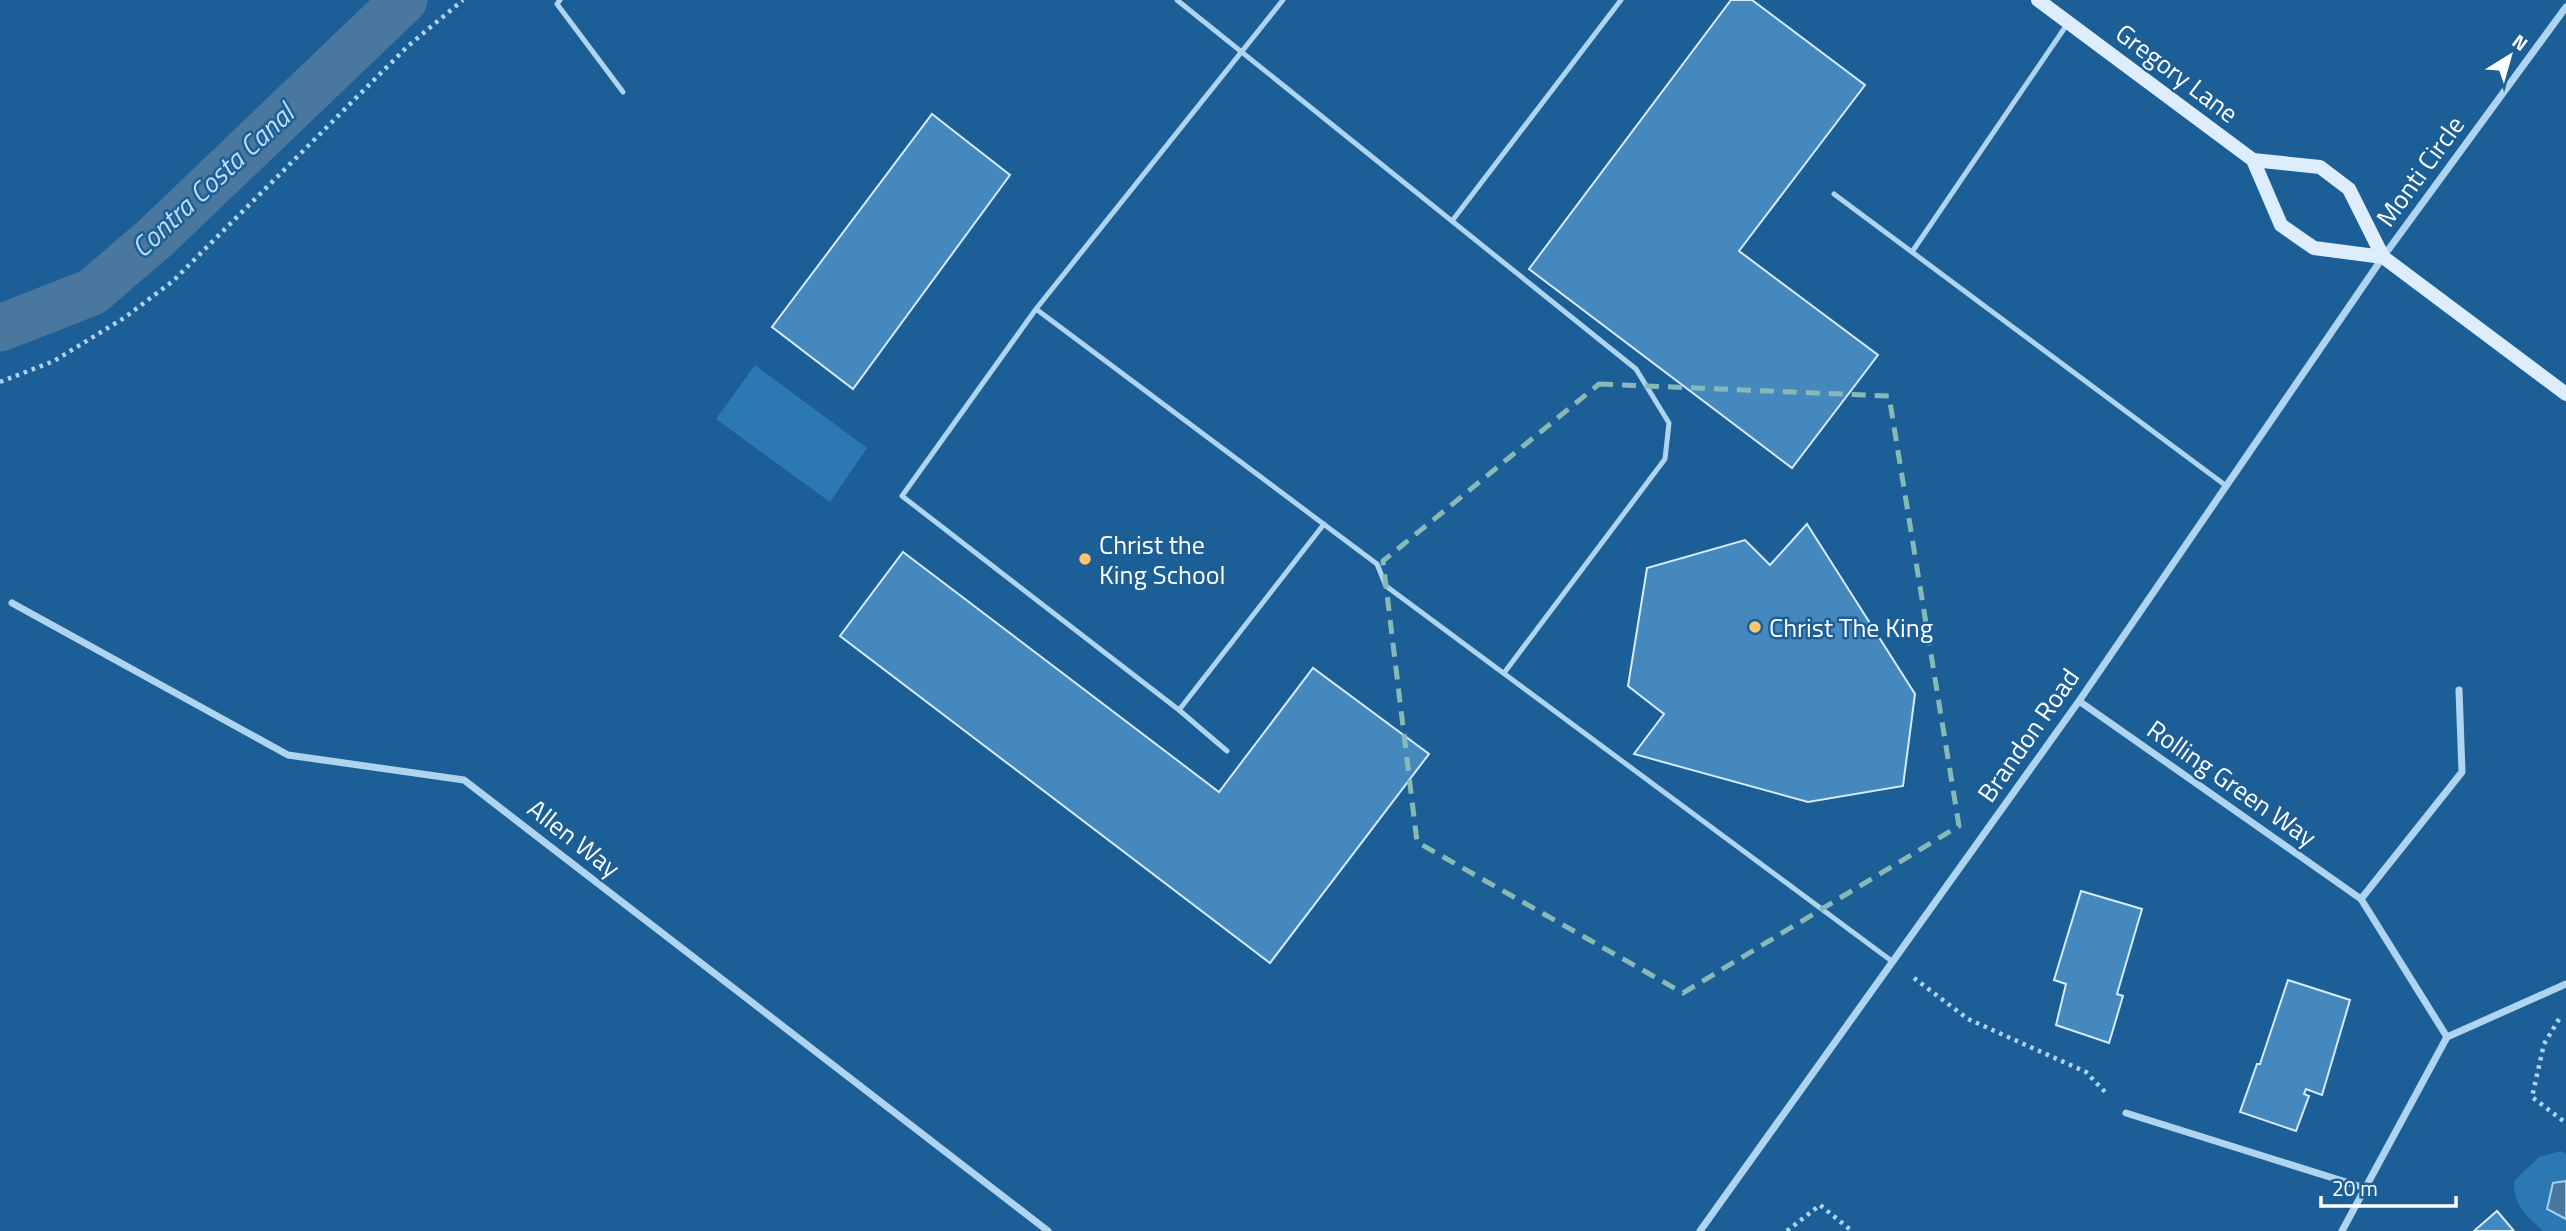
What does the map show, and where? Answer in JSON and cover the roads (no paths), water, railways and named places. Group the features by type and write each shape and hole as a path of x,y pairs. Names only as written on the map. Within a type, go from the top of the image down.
{"main road":[{"name":"Gregory Lane","path":"2038,0 2253,160"},
{"path":"2383,257 2314,248 2281,225 2253,160 2320,167 2349,189 2383,257 2566,394"}],"street":[{"name":"Monti Circle","path":"2383,257 2566,8"},
{"name":"Brandon Road","path":"1700,1231 2079,701 2383,257"},
{"name":"Allen Way","path":"12,603 288,755 464,780 1048,1231"},
{"path":"2361,899 2462,772 2459,690"},
{"name":"Rolling Green Way","path":"2079,701 2361,899 2447,1037"},
{"path":"2342,1231 2447,1037 2566,984"},
{"path":"2126,1113 2365,1188"}],"lane":[{"path":"560,0 556,5 623,92"},
{"path":"1177,0 1636,369 1669,423 1665,459 1504,673"},
{"path":"1227,751 1179,710 902,496 1036,309 1283,0"},
{"path":"1452,221 1621,0"},
{"path":"1912,252 2068,23"},
{"path":"1834,194 2225,485"},
{"path":"1036,309 1377,564 1386,586 1893,962"},
{"path":"1179,710 1324,524"}],"waterway":[{"name":"Contra Costa Canal","path":"0,328 92,292 155,238 404,0"}],"place":[{"name":"Christ the King School","path":"1085,559"},
{"name":"Christ The King","path":"1755,627"}]}
